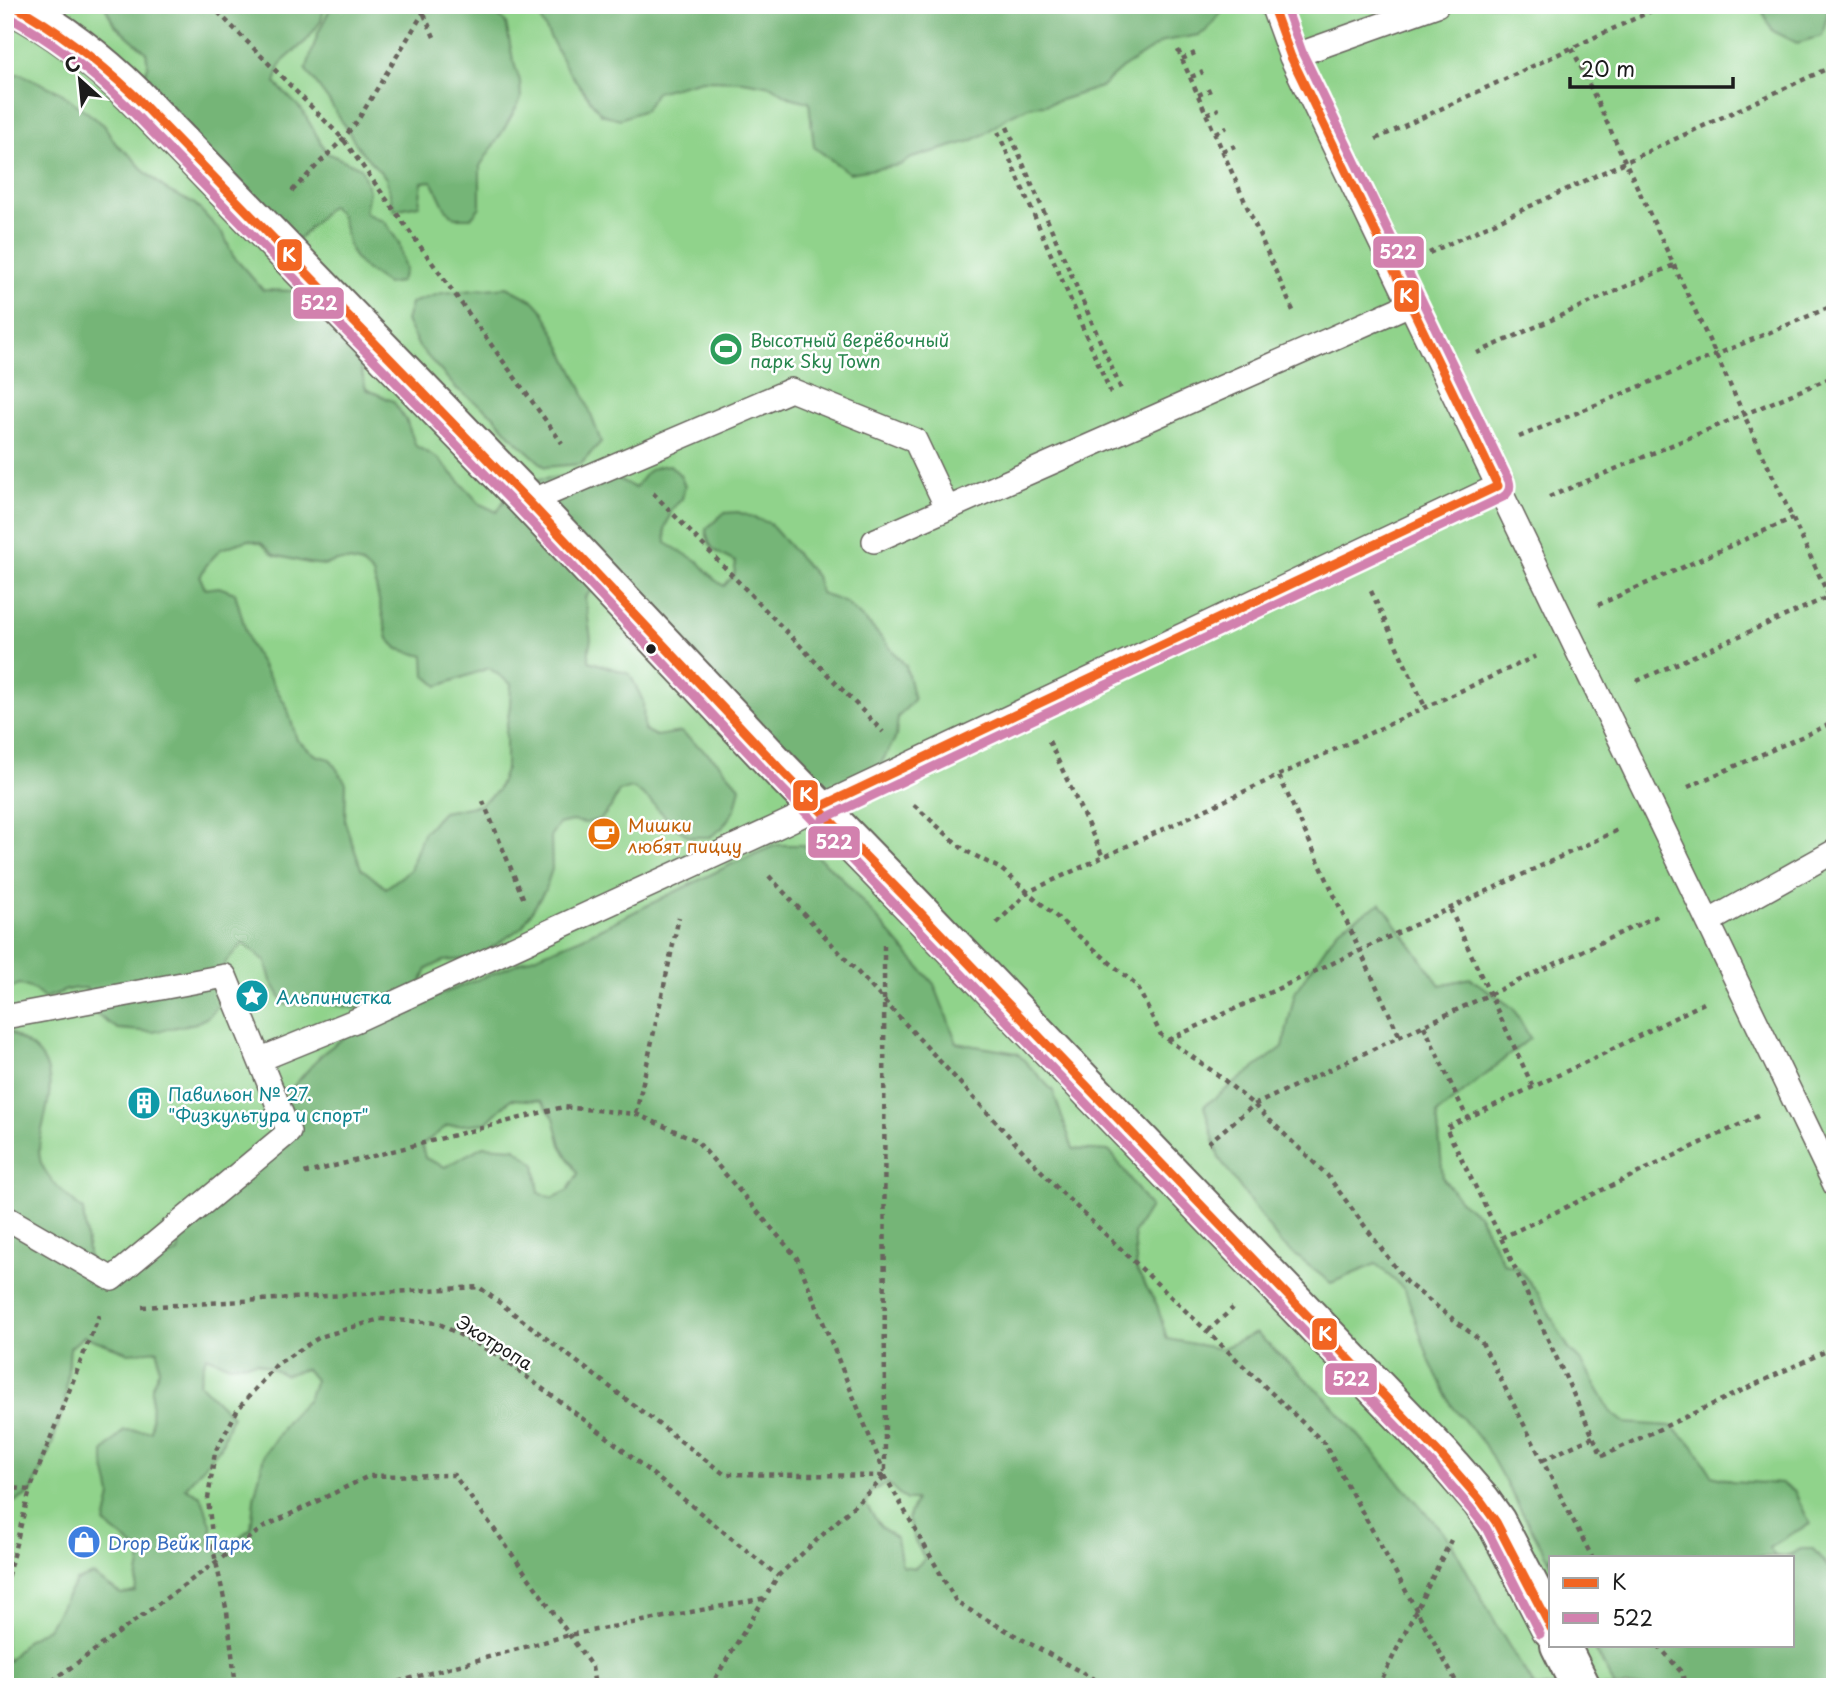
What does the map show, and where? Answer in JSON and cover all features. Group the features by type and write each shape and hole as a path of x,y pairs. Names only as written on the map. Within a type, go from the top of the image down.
{"street":[{"path":"13,5 72,40 105,67 260,224 1441,1455 1496,1522 1549,1624"},
{"path":"1560,1646 1581,1687"}],"lane":[{"path":"1272,5 1291,57 1835,1185"},
{"path":"1291,57 1437,5"},
{"path":"874,541 1410,304"},
{"path":"529,502 791,390 915,440 947,508"},
{"path":"261,1059 357,1020 818,808 1497,486"},
{"path":"1708,922 1835,851"},
{"path":"5,1017 225,976 289,1132 112,1279 5,1217"}],"path":[{"path":"211,5 343,139 587,478"},
{"path":"420,5 434,37"},
{"path":"260,224 343,139 358,120 428,5"},
{"path":"1339,157 1664,5"},
{"path":"1572,48 1832,596 1835,609"},
{"path":"1178,50 1310,349"},
{"path":"1182,59 1195,53"},
{"path":"1394,271 1835,65"},
{"path":"1191,77 1203,72"},
{"path":"1198,96 1211,90"},
{"path":"1207,114 1219,109"},
{"path":"1007,127 1131,427"},
{"path":"1215,133 1227,127"},
{"path":"998,132 1131,427"},
{"path":"1223,151 1235,146"},
{"path":"1441,369 1674,265"},
{"path":"1482,455 1835,305"},
{"path":"1511,514 1835,376"},
{"path":"624,462 895,745 915,762"},
{"path":"994,926 1028,892 1425,708 1567,630 1793,518"},
{"path":"1354,554 1425,708"},
{"path":"1600,698 1832,596"},
{"path":"1033,706 1103,857"},
{"path":"1168,1040 1450,909 1653,808 1835,722"},
{"path":"891,774 906,798 964,850 1002,869 1137,986 1161,1035 1218,1075 1254,1105 1327,1175 1406,1282 1481,1340 1591,1556"},
{"path":"1279,776 1400,1037"},
{"path":"483,801 540,935"},
{"path":"741,843 761,868 1057,1188 1324,1443 1459,1687"},
{"path":"636,1114 687,868"},
{"path":"1206,1144 1254,1105 1697,898"},
{"path":"1450,909 1532,1087"},
{"path":"710,1687 778,1576 885,1476 884,942"},
{"path":"1740,986 1446,1128 1501,1238 1602,1456 1835,1347"},
{"path":"1424,1026 1467,1118"},
{"path":"1501,1238 1793,1099"},
{"path":"289,1132 307,1173 564,1107 636,1114 696,1140 797,1258 885,1476 957,1603 1108,1687"},
{"path":"142,1307 479,1287 724,1474 885,1476"},
{"path":"1208,1331 1233,1307"},
{"path":"5,1586 30,1490 101,1309"},
{"name":"Экотропа","path":"236,1687 208,1499 215,1451 238,1409 277,1364 320,1337 380,1319 438,1323 499,1356 607,1437 778,1576"},
{"path":"1543,1460 1594,1437"},
{"path":"44,1687 264,1527 369,1476 454,1475 592,1667 595,1687"},
{"path":"5,1487 30,1490"},
{"path":"1378,1687 1456,1530"},
{"path":"379,1687 569,1634 765,1598"},
{"path":"1659,1646 1682,1673 1686,1687"}],"green space":[{"path":"5,5 1835,5 1835,1687 5,1687"},
{"path":"104,5 325,5 321,21 306,41 281,63 275,83 302,110 327,153 361,168 369,191 365,213 385,222 399,243 405,270 400,282 387,284 359,264 349,246 340,216 330,206 302,236 291,243 142,79 148,66 146,52 114,24"},
{"path":"332,5 486,5 506,23 520,81 521,99 480,166 480,207 471,218 455,218 445,208 432,181 422,182 419,205 394,210 386,178 360,150 306,70 318,33"},
{"path":"538,5 1224,5 1222,12 1206,31 1199,35 1164,41 1121,69 1101,87 1045,105 1031,106 1009,116 971,141 912,158 900,165 849,173 814,147 809,102 789,97 771,86 743,81 702,80 656,92 645,110 620,119 601,114 567,69 541,20"},
{"path":"1759,5 1828,5 1822,36 1797,43 1773,31"},
{"path":"5,74 21,74 60,92 104,125 116,144 144,171 168,191 195,204 224,235 233,256 263,290 294,291 321,309 356,350 366,389 393,401 406,420 416,446 439,459 480,504 497,512 507,496 523,482 603,471 635,488 649,471 670,465 680,475 685,486 682,499 672,509 665,529 666,543 699,562 724,586 734,575 736,562 711,547 706,529 724,513 738,512 769,523 816,576 821,593 846,603 872,627 906,666 914,700 898,717 896,737 879,767 872,788 854,807 841,812 746,738 712,727 695,694 661,659 635,646 597,585 585,597 591,639 589,661 630,674 643,701 644,730 656,736 681,732 717,761 740,787 735,809 722,828 710,837 690,837 633,788 619,791 601,819 586,823 572,821 559,824 551,835 552,869 545,890 522,927 481,955 443,961 427,969 420,986 357,1009 325,1003 285,1005 271,981 266,962 243,943 224,964 229,994 208,1017 196,1023 153,1032 118,1029 94,1013 86,988 69,989 44,998 33,989 19,984 7,991 5,1007","holes":["248,540 261,543 274,555 308,563 324,565 349,561 362,564 373,574 388,639 398,649 424,656 425,675 438,686 489,668 511,684 506,732 506,768 497,791 479,805 443,812 423,833 410,870 386,888 361,868 345,822 346,783 330,759 316,755 297,740 287,707 250,645 235,593 219,587 205,589 200,577 207,564 221,549"]},
{"path":"507,287 534,301 544,312 581,387 601,442 581,464 545,467 513,438 492,414 457,389 419,347 406,321 411,303 442,293"},
{"path":"776,845 804,845 840,876 934,984 957,1043 1017,1053 1053,1091 1073,1149 1110,1151 1150,1207 1134,1233 1137,1271 1157,1305 1167,1339 1221,1349 1256,1333 1325,1397 1450,1540 1534,1687 5,1687 5,1656 8,1661 28,1639 48,1628 76,1581 93,1575 121,1594 135,1592 142,1553 105,1524 111,1495 104,1451 124,1430 151,1431 152,1386 159,1370 158,1350 129,1353 84,1336 70,1348 65,1403 52,1445 31,1493 5,1507 5,1027 37,1051 45,1063 50,1090 39,1155 42,1165 55,1184 83,1210 89,1261 102,1276 143,1254 167,1257 178,1253 185,1213 272,1136 290,1090 322,1054 355,1029 581,938","holes":["511,1099 541,1101 554,1118 561,1145 578,1174 567,1191 553,1198 539,1193 535,1164 515,1148 483,1146 445,1167 425,1158 422,1145 447,1126 486,1123","206,1356 230,1365 257,1362 285,1375 306,1369 315,1380 308,1399 288,1420 264,1455 254,1499 251,1528 232,1543 226,1552 210,1543 212,1527 201,1496 185,1488 221,1446 232,1416 199,1383","888,1484 906,1500 916,1500 908,1519 915,1541 925,1559 915,1568 902,1566 897,1539 881,1527 866,1505 872,1490"]},
{"path":"1381,903 1440,985 1470,978 1513,1008 1530,1038 1437,1114 1443,1178 1462,1203 1478,1214 1504,1264 1518,1268 1537,1291 1569,1349 1582,1362 1611,1412 1625,1423 1671,1426 1693,1445 1712,1475 1732,1481 1782,1484 1794,1490 1810,1524 1769,1548 1775,1556 1549,1556 1549,1560 1484,1444 1452,1406 1430,1362 1405,1290 1376,1264 1331,1283 1280,1243 1219,1158 1204,1106 1283,1047 1295,992 1338,929"},
{"path":"1801,1549 1813,1549 1828,1567 1835,1568 1835,1687 1615,1687 1594,1646 1794,1646 1794,1556 1787,1556"}],"transit line":[{"name":"К","path":"13,5 76,46 134,95 529,502 781,770 1441,1455 1496,1522 1549,1624"},
{"name":"К","path":"818,808 1498,486 1291,57 1272,5"},
{"name":"522","path":"823,819 1503,497 1508,492 1509,481 1302,52 1285,5"},
{"name":"522","path":"7,16 69,56 125,104 520,510 772,778 1432,1463 1486,1528 1540,1634"}],"place":[{"name":"Высотный верёвочный парк Sky Town","path":"726,349"},
{"name":"Мишки любят пиццу","path":"604,834"},
{"name":"Альпинистка","path":"252,996"},
{"name":"Павильон № 27. \"Физкультура и спорт\"","path":"144,1103"},
{"name":"Drop Вейк Парк","path":"84,1542"}]}
